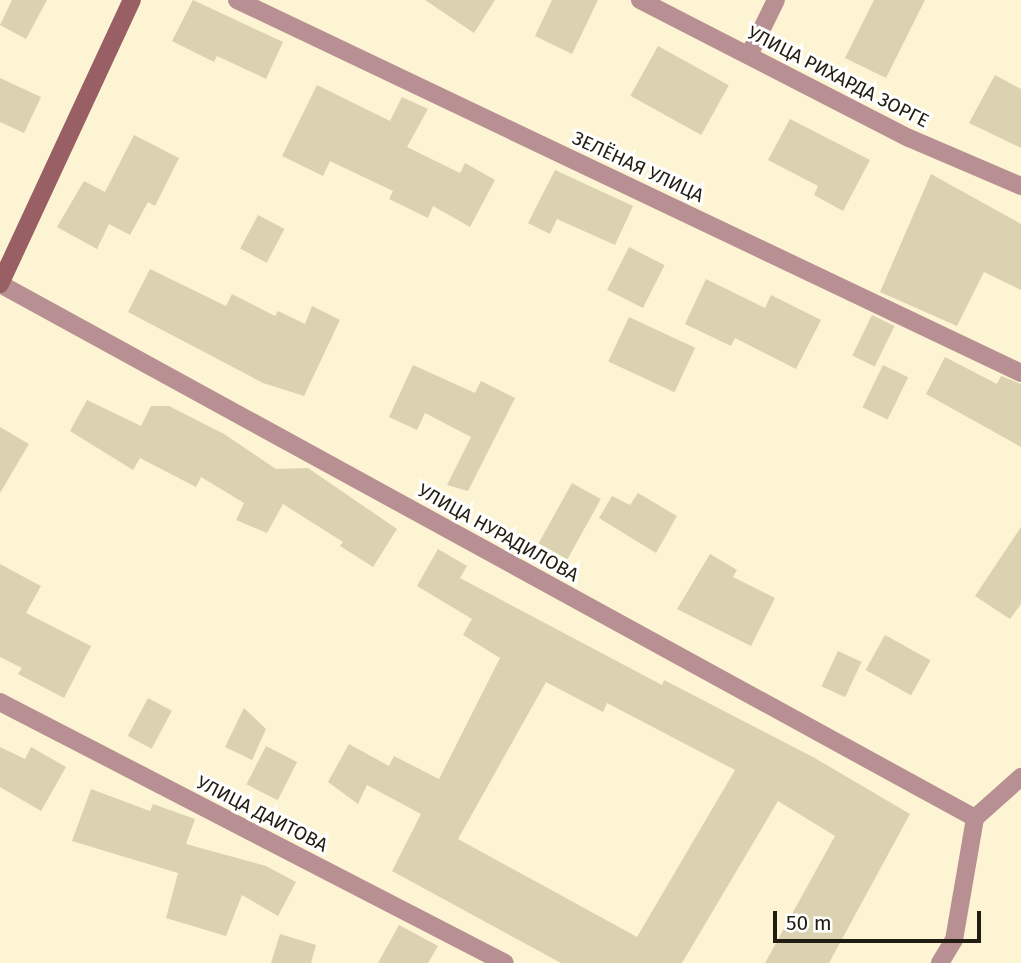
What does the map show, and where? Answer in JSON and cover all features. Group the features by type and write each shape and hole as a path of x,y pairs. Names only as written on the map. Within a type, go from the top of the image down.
{"street":[{"path":"0,284 132,0"},
{"name":"ЗЕЛЁНАЯ УЛИЦА","path":"237,0 1021,373"},
{"name":"УЛИЦА РИХАРДА ЗОРГЕ","path":"640,0 909,138 1021,186"},
{"path":"749,55 776,0"},
{"name":"УЛИЦА НУРАДИЛОВА","path":"0,284 975,818"},
{"name":"УЛИЦА ДАИТОВА","path":"0,702 505,963"},
{"path":"940,963 954,940 975,818 1021,776"}],"building":[{"path":"12,0 47,0 26,39 0,25"},
{"path":"193,0 283,42 266,79 217,56 214,62 172,41"},
{"path":"425,0 495,0 474,33"},
{"path":"552,0 598,0 572,54 535,36"},
{"path":"874,0 925,0 886,78 845,58"},
{"path":"658,46 729,85 701,135 630,96"},
{"path":"995,75 1021,89 1021,148 969,123"},
{"path":"0,78 41,97 24,133 0,122"},
{"path":"317,85 390,121 402,97 428,109 407,147 460,173 465,163 495,180 470,227 433,206 428,218 389,199 393,191 330,161 323,176 282,156"},
{"path":"790,119 870,160 843,211 814,195 818,186 768,160"},
{"path":"134,135 179,158 155,206 148,202 130,235 109,224 97,249 57,227 84,181 105,192"},
{"path":"555,170 633,206 615,245 557,219 550,234 528,223"},
{"path":"931,174 1021,224 1021,290 984,272 957,326 880,292"},
{"path":"258,215 284,229 267,263 240,249"},
{"path":"629,247 665,265 643,308 607,290"},
{"path":"150,269 226,306 232,294 275,316 278,311 305,324 312,306 340,320 304,396 263,383 128,312"},
{"path":"706,279 765,308 771,295 821,320 796,369 735,338 731,346 685,324"},
{"path":"872,315 894,326 875,366 852,355"},
{"path":"629,317 695,348 674,392 608,361"},
{"path":"945,357 997,384 1001,376 1021,384 1021,447 926,394"},
{"path":"413,365 475,393 481,381 515,398 468,491 447,485 471,437 425,413 417,430 389,417"},
{"path":"883,365 908,377 888,420 862,407"},
{"path":"87,400 141,426 151,406 169,406 224,434 276,469 308,468 397,529 373,567 340,546 343,542 283,504 267,533 236,520 244,503 201,477 196,487 140,458 133,470 70,431"},
{"path":"0,427 29,444 0,493"},
{"path":"572,483 601,499 567,559 539,543"},
{"path":"638,493 677,516 656,553 599,518 612,496 630,505"},
{"path":"1021,527 1021,604 1010,619 975,596"},
{"path":"438,549 467,566 460,578 662,685 664,680 813,757 910,814 829,963 765,963 835,836 778,801 682,963 561,963 392,871 421,814 367,785 358,804 328,782 349,744 389,766 394,756 439,779 500,658 463,635 472,619 417,586","holes":["546,682 603,712 607,703 735,770 637,937 458,839"]},
{"path":"710,554 737,570 733,577 775,598 751,646 677,609"},
{"path":"0,564 41,586 26,613 91,646 64,698 18,674 22,668 0,657"},
{"path":"885,635 930,660 911,695 866,670"},
{"path":"838,651 862,662 845,697 822,686"},
{"path":"148,698 172,711 152,749 128,736"},
{"path":"244,708 266,729 252,760 225,747"},
{"path":"266,746 297,762 278,800 246,784"},
{"path":"0,747 25,759 31,747 66,767 41,811 0,787"},
{"path":"91,789 150,811 153,804 195,819 186,844 266,866 296,882 278,916 242,895 226,936 166,918 178,873 72,841"},
{"path":"399,925 438,946 428,963 378,963"},
{"path":"280,934 316,945 311,963 271,963"}]}
